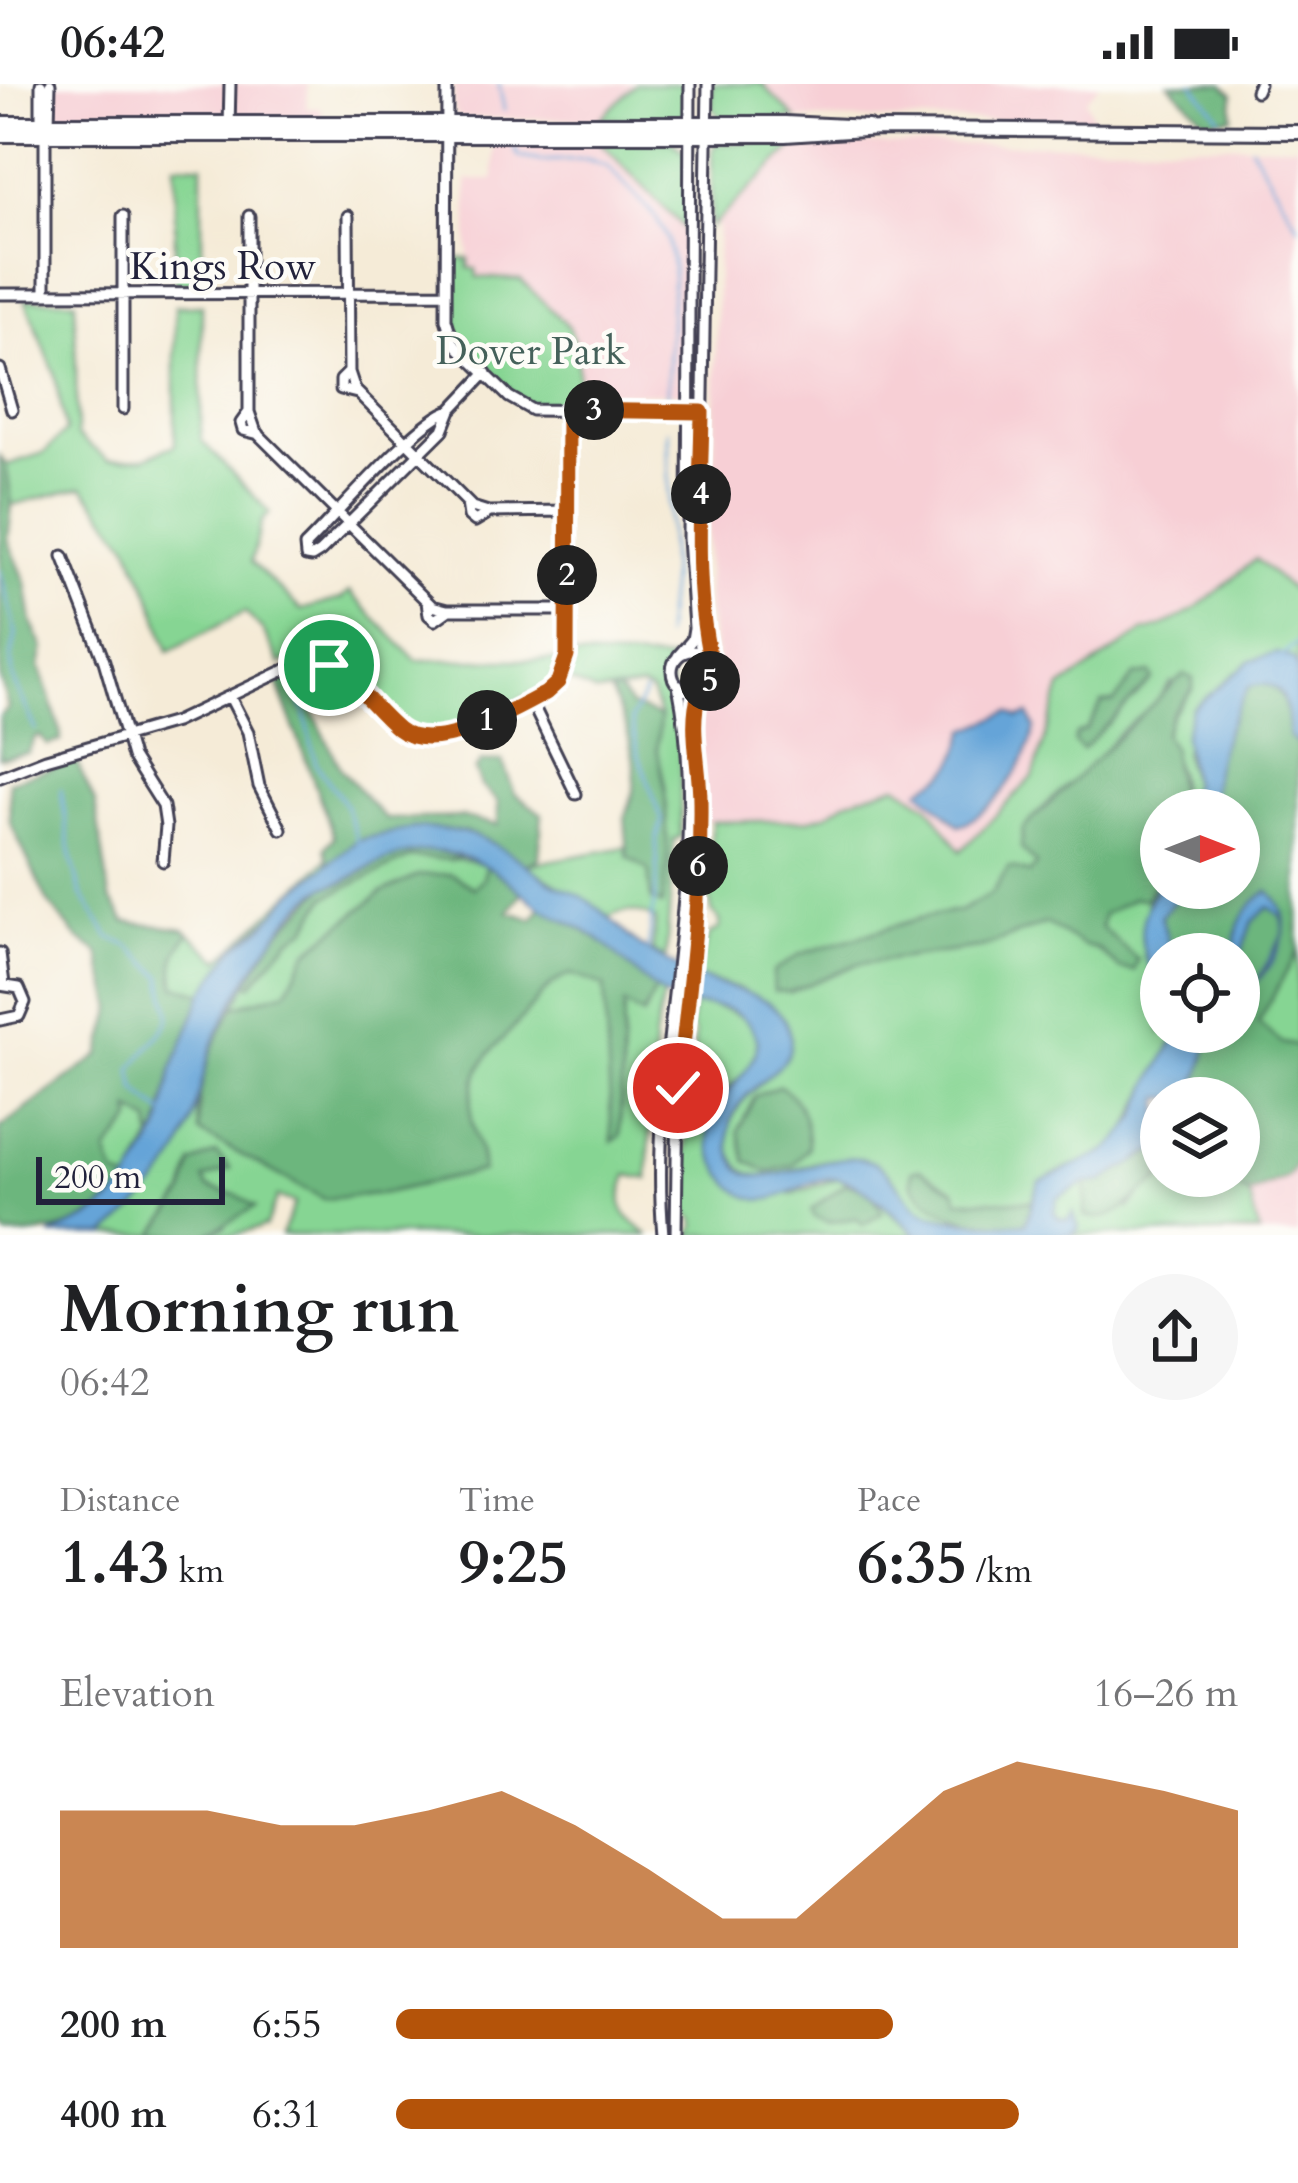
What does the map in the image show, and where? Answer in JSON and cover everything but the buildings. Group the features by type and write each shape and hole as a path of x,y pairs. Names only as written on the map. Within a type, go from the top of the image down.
{"main road":[{"path":"0,123 853,134 880,130 1298,132"},
{"path":"0,135 45,127"}],"street":[{"path":"40,84 45,127 45,294"},
{"path":"45,127 50,84"},
{"path":"229,129 230,84"},
{"path":"447,84 449,335 524,407 696,412"},
{"path":"678,686 700,690 713,671 707,657 700,580 690,84"},
{"path":"663,1235 662,1125 678,951 686,755 672,671 692,640 694,628 688,538 708,84"},
{"path":"123,216 123,409"},
{"path":"249,216 249,412 259,434 427,602 449,610 568,610"},
{"path":"348,217 349,372 357,393 467,503 490,512 567,511"},
{"name":"Kings Row","path":"0,294 446,293"},
{"path":"0,369 12,410"},
{"path":"451,410 439,414 305,546 306,556 315,556 418,454 486,373"},
{"path":"0,777 29,764 175,722 295,662 321,662 343,674 401,732 424,740 448,737 553,688 564,671 568,610 568,410"},
{"path":"63,556 98,643 132,757 164,806 163,861"},
{"path":"678,656 692,651 707,657"},
{"path":"676,1235 674,1164 692,960 700,800 694,710 700,690"},
{"path":"230,697 248,732 259,786 280,829"},
{"path":"531,701 576,794"},
{"path":"0,953 2,984 19,988 25,1007 15,1019 0,1020"}],"shaded area":[{"path":"53,84 308,84 307,108 322,108 321,119 63,119 54,109"},
{"path":"454,84 636,84 600,119 459,118 454,110"},
{"path":"762,84 1100,84 1086,100 1095,122 796,119"},
{"path":"494,138 600,142 686,230 686,393 587,392 578,384 577,347 509,277 476,277 469,269 467,180 494,180"},
{"path":"796,144 1298,145 1298,596 1255,560 1211,596 1160,628 1144,631 1061,688 1033,777 960,852 928,805 846,801 828,814 807,820 704,822 699,711 719,670 707,604 718,220"},
{"path":"1298,1160 1298,1235 1071,1235 1140,1193 1140,1197 1260,1197 1260,1189 1294,1171"}],"green space":[{"path":"636,84 688,84 684,115 678,119 600,119"},
{"path":"712,84 762,84 796,119 721,118 712,108"},
{"path":"1169,84 1223,84 1233,94 1232,117 1206,120"},
{"path":"800,140 711,227 716,144"},
{"path":"672,141 686,153 686,230 600,142"},
{"path":"175,164 202,164 202,284 175,284"},
{"name":"Dover Park","path":"455,259 469,259 469,268 476,269 477,277 521,280 569,327 577,347 578,384 587,392 604,393 604,405 532,405 516,397 457,335"},
{"path":"25,299 75,300 77,436 108,460 144,458 175,445 175,306 202,305 201,440 270,513 262,521 251,562 301,610 341,599 349,592 416,660 562,660 553,682 433,736 411,730 392,717 344,670 326,660 305,657 280,664 263,631 245,612 169,651 128,544 83,487 12,505 6,465 44,453 66,431 54,372"},
{"path":"0,456 6,465 12,505 8,540 26,582 32,622 44,648 40,666 61,741 47,745 40,736 28,753 0,758 0,717 8,708 0,677"},
{"path":"1256,559 1298,596 1298,667 1292,658 1251,660 1192,709 1184,754 1190,789 1180,789 1164,735 1172,714 1193,689 1171,682 1153,706 1121,731 1023,829 1037,864 1030,874 960,911 800,954 774,972 790,992 857,964 984,947 1046,923 1094,948 1119,968 1130,955 1101,927 1103,915 1133,898 1140,880 1140,909 1147,909 1145,933 1140,933 1140,1053 1168,1053 1154,1077 1140,1077 1140,1104 1123,1134 1106,1151 1052,1175 1032,1201 958,1200 949,1186 919,1169 957,1217 977,1220 922,1212 889,1175 866,1163 830,1160 767,1175 745,1170 730,1149 730,1126 743,1101 780,1063 791,1038 742,990 695,976 709,935 720,928 710,902 712,822 807,820 897,785 928,805 961,851 1033,777 1061,688 1144,631 1175,620"},
{"path":"571,656 670,660 680,732 681,837 674,839 666,958 652,951 656,920 633,912 610,917 525,865 626,847 628,857 649,870 651,899 668,863 665,787 657,748 660,717 651,692 642,688 597,693 564,679"},
{"path":"294,673 341,769 385,819 464,817 498,825 498,802 481,786 475,770 481,762 502,761 515,794 542,814 539,859 525,865 466,832 414,828 358,840 329,865 325,848 334,837 277,681"},
{"path":"1150,673 1153,679 1082,750 1074,742 1076,734 1087,730 1102,703 1114,702 1134,676"},
{"path":"1184,674 1193,679 1193,689 1172,714 1164,735 1173,749 1178,789 1140,789 1140,899 1103,915 1101,927 1138,960 1134,971 1119,968 1098,949 1046,923 984,947 857,964 790,992 774,991 773,972 800,954 960,911 992,893 1009,867 1030,873 1036,864 1021,848 1023,829"},
{"path":"1264,682 1278,691 1287,712 1289,737 1298,745 1298,951 1260,1019 1260,933 1165,933 1161,916 1167,909 1260,909 1260,789 1213,789 1227,731 1248,687"},
{"path":"618,690 631,706 660,717 657,748 665,787 668,863 662,905 651,899 648,870 628,857 625,818 634,791 635,766 627,730 611,693"},
{"path":"76,761 95,803 110,898 125,922 189,933 175,958 176,986 203,993 172,1071 159,1131 152,1138 150,1122 131,1110 133,1120 107,1152 115,1175 129,1182 102,1208 74,1224 43,1233 6,1235 0,1226 0,1128 100,1055 113,1008 99,953 78,939 47,901 10,822 9,781"},
{"path":"427,849 461,857 411,857 326,897 307,928 290,939 251,985 247,983 276,936 325,887 343,883 401,852"},
{"path":"412,857 487,865 474,889 381,893 308,951 287,991 234,1007 247,983 251,985 290,939 307,928 326,897"},
{"path":"326,860 329,865 236,948 203,993 176,986 175,958 189,933 220,960"},
{"path":"487,865 522,892 509,912 533,919 541,907 555,914 619,954 656,989 643,1016 624,1005 620,1136 612,1142 604,986 571,974 540,996 477,1075 471,1116 482,1171 384,1193 324,1199 199,1132 206,1066 234,1007 286,991 308,951 381,893 419,875 451,874 474,888"},
{"path":"1298,951 1298,1046 1282,1043 1260,1019"},
{"path":"571,974 604,985 613,1141 620,1136 624,1004 642,1015 656,989 663,996 654,1039 648,1179 628,1175 622,1197 623,1211 648,1235 281,1235 295,1203 277,1197 266,1226 234,1235 206,1235 225,1227 237,1195 209,1188 192,1164 184,1194 154,1235 106,1235 146,1197 174,1161 196,1095 199,1132 324,1199 384,1193 482,1171 471,1116 477,1075 540,996"},
{"path":"693,1004 732,1012 751,1025 756,1035 755,1063 727,1089 723,1175 792,1194 839,1178 850,1185 845,1184 829,1222 881,1214 877,1200 917,1235 690,1235 696,1226 687,1213"},
{"path":"1260,1025 1282,1043 1298,1046 1298,1160 1288,1177 1260,1189 1260,1077 1198,1077 1205,1053 1260,1053"},
{"path":"780,1086 802,1112 808,1148 793,1165 768,1172 746,1161 738,1131 755,1096"},
{"path":"131,1108 151,1122 152,1138 129,1182 115,1175 107,1152 133,1120"},
{"path":"216,1153 231,1169 204,1179 208,1188 237,1195 255,1207 206,1235 154,1235 184,1194 192,1164"},
{"path":"1140,1158 1140,1195 1109,1216 1085,1216 1086,1183 1117,1173"},
{"path":"919,1169 955,1190 959,1200 1032,1201 1027,1223 978,1222 948,1213 912,1184 912,1171"},
{"path":"1086,1183 1129,1208 1140,1195 1250,1197 1259,1232 1071,1235 1079,1229 1073,1213 1068,1220 1058,1218 1054,1211 1057,1198"},
{"path":"845,1184 868,1193 882,1213 863,1225 857,1218 829,1222 814,1217 811,1210"}],"water":[{"path":"1277,653 1292,658 1298,667 1298,745 1289,737 1278,690 1249,687 1221,746 1213,789 1190,789 1184,736 1192,709 1251,660"},
{"path":"1010,712 1019,718 1029,715 1035,728 1025,757 997,799 959,825 920,790 948,771 967,730"},
{"path":"414,828 476,836 594,904 654,954 776,1009 785,1020 790,1050 736,1110 730,1148 743,1171 769,1176 837,1159 867,1160 883,1169 928,1213 971,1222 1026,1223 1039,1182 1106,1152 1140,1109 1140,1159 1102,1181 1086,1183 1057,1198 1054,1211 1058,1218 1068,1220 1073,1212 1079,1229 1071,1235 917,1235 868,1192 837,1178 766,1200 752,1198 723,1174 710,1147 710,1125 718,1106 754,1058 757,1042 749,1024 732,1011 666,997 598,939 542,908 484,865 448,853 414,852 323,888 292,916 260,958 222,1025 187,1134 167,1172 106,1235 50,1235 89,1218 129,1181 160,1131 172,1071 203,993 235,948 358,840"},
{"path":"1268,891 1277,901 1282,912 1284,931 1281,916 1269,907 1252,922 1248,933 1238,933 1248,909 1260,909 1260,898"},
{"path":"1167,909 1161,916 1165,933 1142,933 1146,911"},
{"path":"1283,934 1273,959 1260,976"},
{"path":"1167,1053 1205,1053 1198,1077 1153,1077"}],"waterway":[{"path":"499,84 504,110"},
{"path":"1193,84 1220,117"},
{"path":"514,147 519,157 587,159 607,166 655,216 668,240 673,268 667,397"},
{"path":"1251,147 1298,226"},
{"path":"664,636 670,580 668,430"},
{"path":"0,570 16,634 13,678 36,730"},
{"path":"1281,656 1298,642"},
{"path":"290,681 304,709 316,764 345,804 358,843"},
{"path":"645,693 631,719 662,820 656,841 658,872 648,950"},
{"path":"61,789 81,894 109,937 129,946 163,977 169,1020 132,1070 136,1090 163,1113"}],"route":[{"path":"329,665 401,732 424,740 448,737 546,693 558,682 567,656 568,410 702,412 700,580 707,657 713,671 694,710 700,800 698,878 678,1088"}]}
